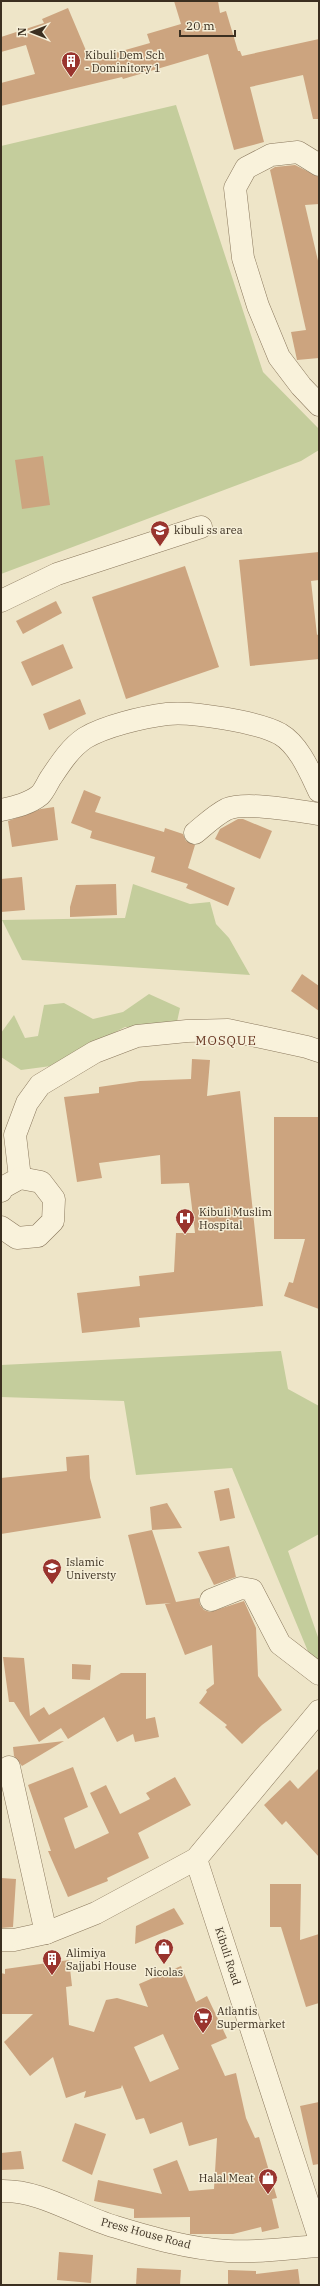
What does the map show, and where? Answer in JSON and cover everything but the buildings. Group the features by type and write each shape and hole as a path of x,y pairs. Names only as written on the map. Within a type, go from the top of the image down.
{"street":[{"path":"319,165 298,152 271,155 246,168 234,188 243,258 258,306 279,357 301,386 319,405"},
{"path":"1,601 57,574 201,527"},
{"path":"1,810 24,804 41,794 63,758 85,738 113,726 167,714 222,719 251,725 280,734 291,743 304,761 319,790"},
{"path":"195,833 216,816 229,809 243,806 319,814"},
{"path":"20,1178 15,1135 27,1103 40,1085 95,1052 137,1036 187,1031 228,1030 319,1051"},
{"path":"1,1191 2,1188 20,1178 41,1182 54,1199 53,1221 38,1236 9,1232"},
{"path":"211,1600 241,1588 252,1590 280,1644 319,1674"},
{"path":"1,1940 14,1940 46,1933 96,1913 196,1859 319,1711"},
{"path":"9,1767 46,1933"},
{"name":"Kibuli Road","path":"196,1859 315,2210 319,2237"},
{"name":"Press House Road","path":"1,2191 18,2191 37,2196 113,2227 178,2245 229,2251 319,2246"}],"green space":[{"path":"176,105 263,372 319,429 319,450 301,461 1,574 1,146"},
{"path":"133,884 190,904 210,902 216,924 229,938 250,975 22,960 2,920 125,918"},
{"path":"149,994 180,1008 175,1031 125,1027 51,1066 21,1070 1,1057 1,1033 14,1015 25,1038 38,1036 44,1005 64,1003 93,1019 123,1012"},
{"path":"281,1351 288,1389 319,1406 319,1534 288,1551 319,1640 319,1678 232,1468 136,1475 124,1401 1,1397 1,1365"}],"place":[{"name":"Kibuli Dem Sch - Dominitory 1","path":"71,78"},
{"name":"kibuli ss area","path":"160,547"},
{"name":"Kibuli Muslim Hospital","path":"185,1235"},
{"name":"Islamic Universty","path":"52,1585"},
{"name":"Nicolas","path":"164,1965"},
{"name":"Alimiya Sajjabi House","path":"52,1976"},
{"name":"Atlantis Supermarket","path":"203,2034"},
{"name":"Halal Meat","path":"268,2195"}],"district":[{"name":"MOSQUE","path":"226,1040"}]}
